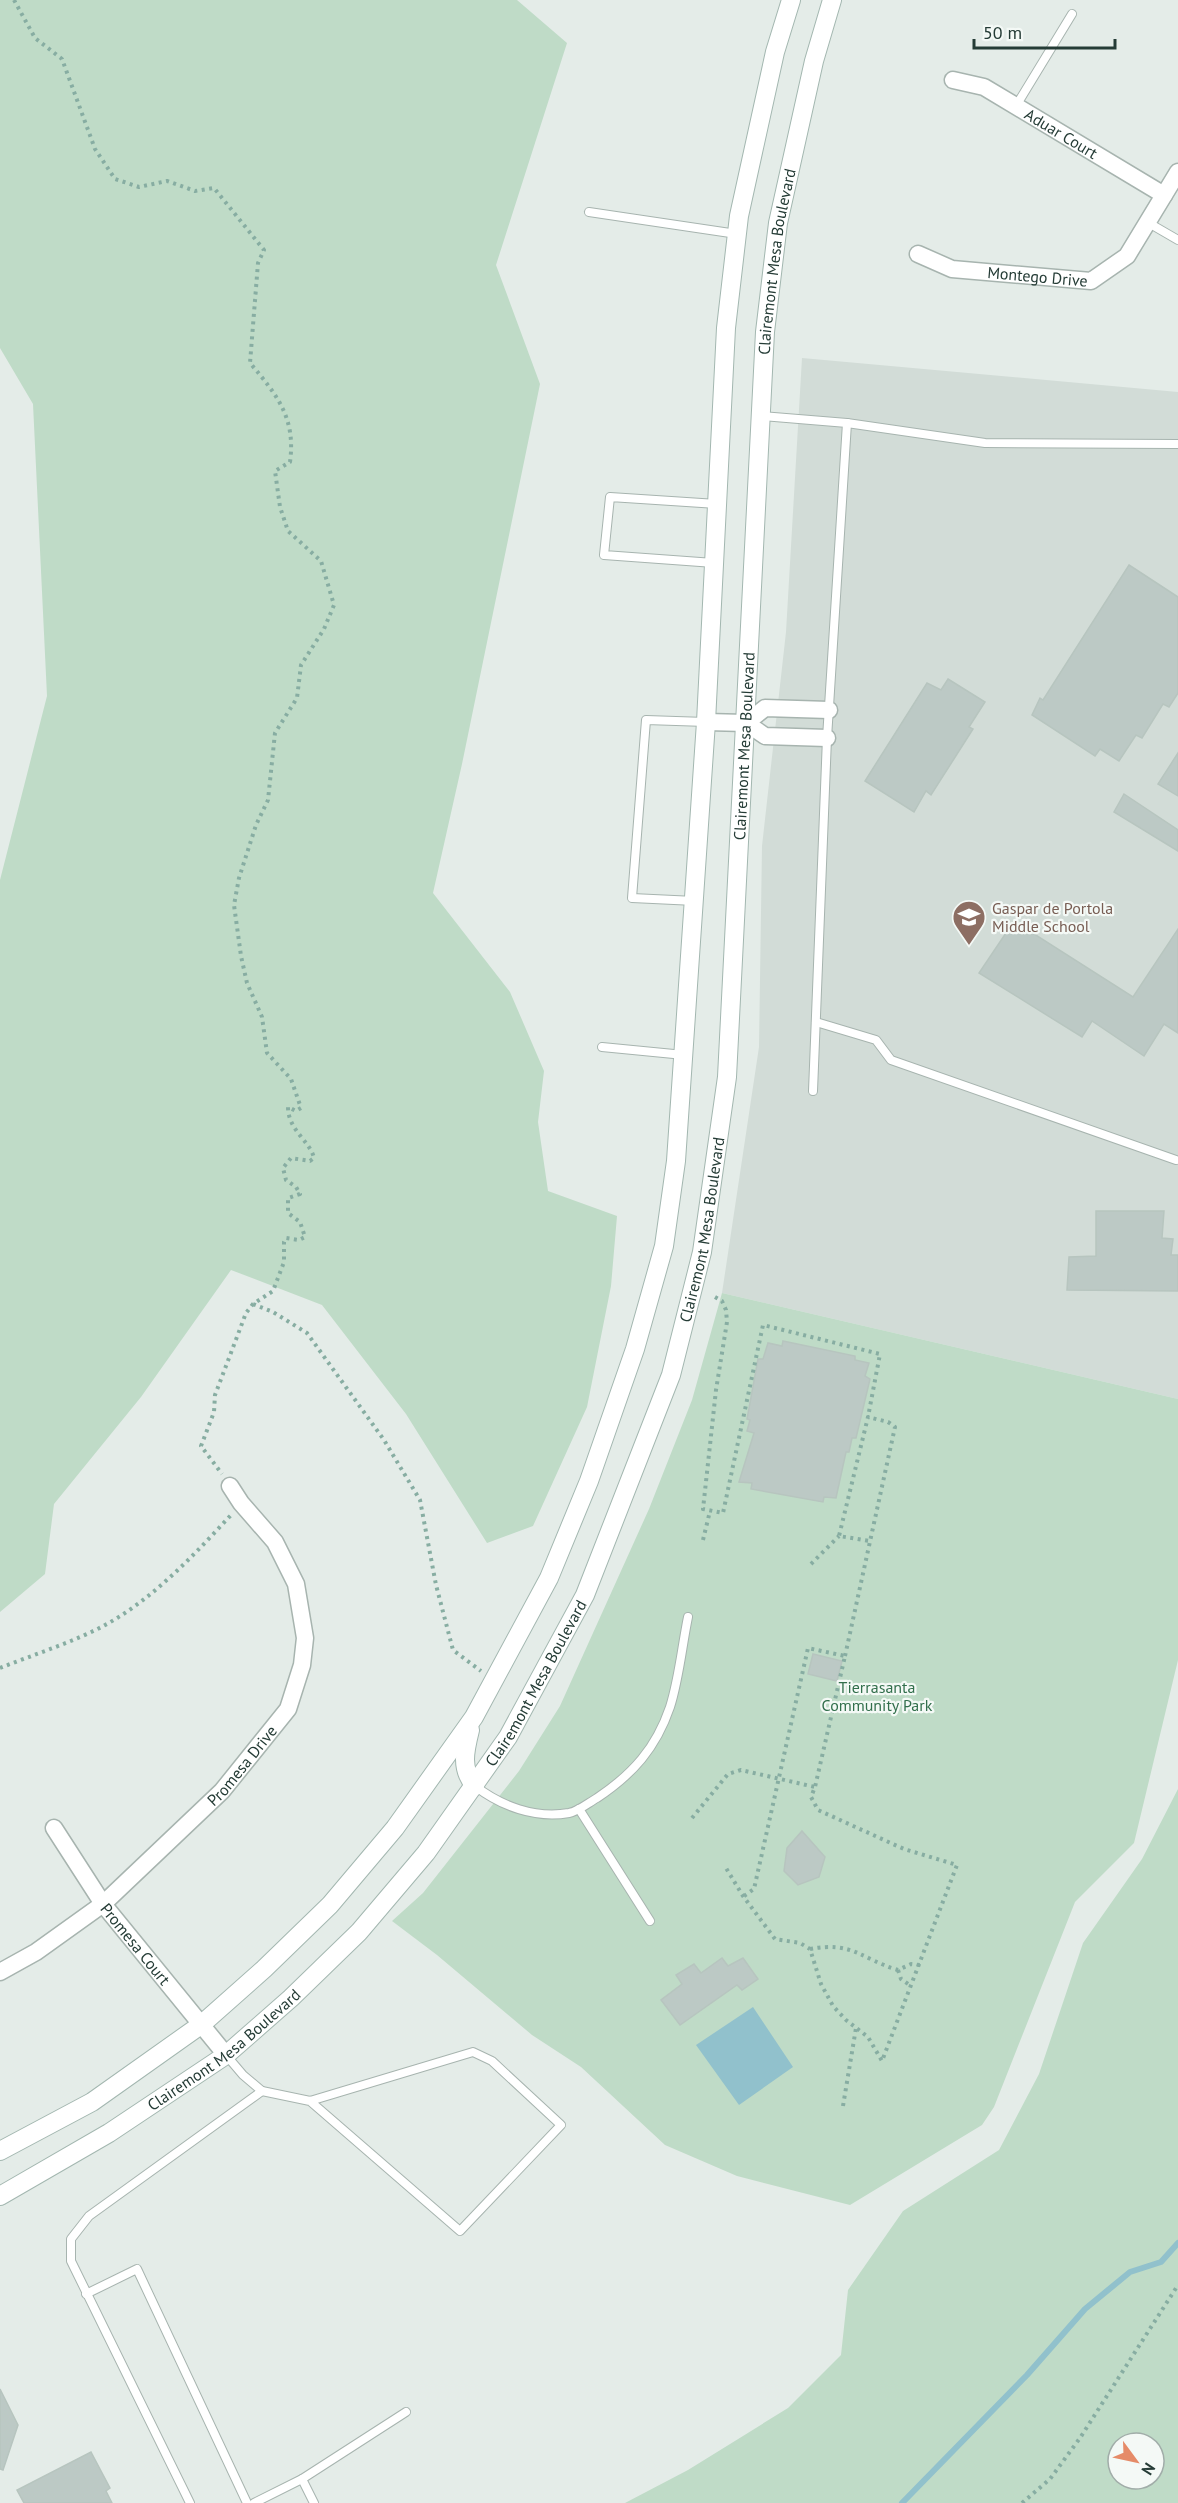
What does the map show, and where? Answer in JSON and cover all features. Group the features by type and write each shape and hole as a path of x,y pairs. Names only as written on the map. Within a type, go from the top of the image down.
{"main road":[{"name":"Clairemont Mesa Boulevard","path":"0,2151 92,2102 202,2024 264,1969 330,1905 395,1828 474,1717 549,1578 589,1481 635,1349 664,1246 676,1161 706,722 726,328 739,216 775,52 791,0"},
{"name":"Clairemont Mesa Boulevard","path":"0,2196 109,2133 226,2055 291,1998 359,1932 426,1853 508,1737 585,1595 671,1375 702,1252 727,1077 765,332 778,223 814,61 832,0"},
{"path":"474,1717 465,1749 468,1778 475,1786"}],"street":[{"name":"Aduar Court","path":"953,80 984,87 1164,195"},
{"name":"Montego Drive","path":"918,254 952,269 1091,280 1127,256 1178,172"},
{"path":"746,723 765,708 829,710"},
{"path":"706,722 746,723 765,736 827,738"},
{"name":"Promesa Drive","path":"0,1972 36,1952 103,1904 222,1791 288,1709 302,1665 305,1638 296,1584 275,1542 241,1503 230,1486"},
{"name":"Promesa Court","path":"54,1828 103,1904 226,2055"}],"lane":[{"path":"1016,106 1072,14"},
{"path":"589,212 737,234"},
{"path":"1147,222 1178,240"},
{"path":"761,416 847,423 985,443 1178,444"},
{"path":"813,1091 827,738 847,423"},
{"path":"714,563 604,555 610,497 717,504"},
{"path":"695,901 632,898 646,720 706,722"},
{"path":"816,1022 876,1040 891,1060 1176,1160"},
{"path":"602,1047 685,1055"},
{"path":"475,1786 509,1808 543,1814 569,1813 609,1790 638,1766 656,1738 670,1706 688,1617"},
{"path":"579,1809 650,1922"},
{"path":"226,2055 243,2075 262,2091 310,2102 460,2231 561,2126 492,2061 473,2052 310,2102"},
{"path":"190,2503 70,2261 71,2239 89,2216 262,2091"},
{"path":"86,2294 137,2269 247,2503"},
{"path":"254,2503 302,2479 406,2412"},
{"path":"302,2479 314,2503"}],"path":[{"path":"14,0 35,38 62,59 95,149 115,179 139,187 167,181 195,192 214,188 264,250 258,263 250,363 279,398 293,441 290,462 275,471 279,507 288,531 321,561 334,605 324,629 301,665 297,698 275,732 268,800 256,825 239,878 234,905 241,956 248,983 262,1017 267,1053 291,1079 301,1108 296,1111 288,1107 288,1115 301,1139 313,1152 314,1158 310,1161 291,1158 283,1168 286,1180 296,1187 300,1194 288,1198 288,1213 300,1222 305,1238 298,1240 286,1238 284,1262 273,1291 252,1304 246,1312 215,1395 214,1412 201,1446 230,1486"},
{"path":"715,1297 722,1301 726,1310 727,1322 716,1390 703,1509 723,1513 763,1325 880,1354 868,1417 839,1536 811,1564"},
{"path":"252,1304 273,1312 307,1333 384,1440 420,1500 436,1585 453,1650 494,1680"},
{"path":"810,1949 821,1984 832,2006 868,2037 882,2061 957,1865 904,1849 818,1810 811,1797 845,1656 895,1427 888,1422 868,1417"},
{"path":"0,1668 106,1624 137,1603 195,1554 241,1503"},
{"path":"703,1540 710,1510"},
{"path":"839,1536 870,1541"},
{"path":"743,1896 754,1889 808,1648 845,1656"},
{"path":"692,1818 728,1773 741,1770 815,1786"},
{"path":"726,1868 743,1896 775,1939 800,1943 810,1949 846,1948 898,1970 911,1964 920,1965"},
{"path":"898,1970 901,1979 911,1986"},
{"path":"843,2106 856,2027"},
{"path":"1022,2503 1050,2479 1068,2454 1178,2285"}],"shaded area":[{"name":"Gaspar de Portola Middle School","path":"802,358 1178,392 1178,1399 722,1293 759,1047 762,846 786,632"}],"green space":[{"path":"0,0 517,0 567,43 496,265 540,384 462,764 433,893 510,992 544,1071 538,1122 548,1191 617,1216 611,1286 587,1407 533,1526 487,1543 406,1414 322,1305 231,1270 141,1397 54,1504 45,1574 0,1612 0,880 47,696 33,404 0,348"},
{"name":"Tierrasanta Community Park","path":"722,1293 1178,1399 1178,1660 1134,1843 1075,1902 994,2107 982,2125 850,2205 737,2176 665,2145 581,2067 532,2035 437,1955 392,1921 423,1893 519,1771 560,1706 649,1509 692,1400"},
{"path":"1178,1789 1178,2503 625,2503 688,2470 788,2408 841,2355 848,2290 903,2211 999,2150 1039,2074 1083,1943 1142,1859"}],"water":[{"path":"753,2007 793,2067 739,2105 696,2045"}],"building":[{"path":"1129,565 1178,597 1178,693 1169,707 1163,704 1142,738 1136,735 1119,761 1100,749 1095,756 1032,715 1040,698 1043,700"},
{"path":"948,679 985,702 969,727 973,729 931,795 926,791 914,812 865,781 927,683 941,690"},
{"path":"1178,753 1178,796 1158,784"},
{"path":"1124,794 1178,830 1178,851 1114,812"},
{"path":"1014,921 1133,997 1178,929 1178,1033 1164,1024 1144,1056 1092,1021 1082,1037 979,973"},
{"path":"1096,1211 1164,1211 1162,1238 1173,1239 1171,1255 1178,1255 1178,1291 1067,1290 1069,1257 1096,1256"},
{"path":"783,1341 855,1356 855,1360 869,1363 865,1376 870,1379 856,1438 852,1438 849,1452 846,1452 836,1498 824,1497 823,1502 751,1489 752,1483 739,1482 754,1433 747,1431 750,1420 747,1419 758,1359 763,1359 768,1343 782,1346"},
{"path":"813,1654 842,1661 837,1681 808,1674"},
{"path":"802,1831 825,1857 819,1877 798,1885 784,1871 787,1848"},
{"path":"722,1958 728,1966 743,1958 758,1979 742,1990 737,1985 680,2025 661,2000 682,1984 676,1975 694,1964 701,1973"},
{"path":"0,2389 18,2425 3,2470 0,2469"},
{"path":"91,2452 110,2488 106,2491 112,2503 24,2503 17,2490"}],"waterway":[{"path":"902,2503 1027,2375 1085,2309 1130,2272 1161,2262 1178,2243"}],"place":[{"name":"Gaspar de Portola Middle School","path":"969,946"}]}
